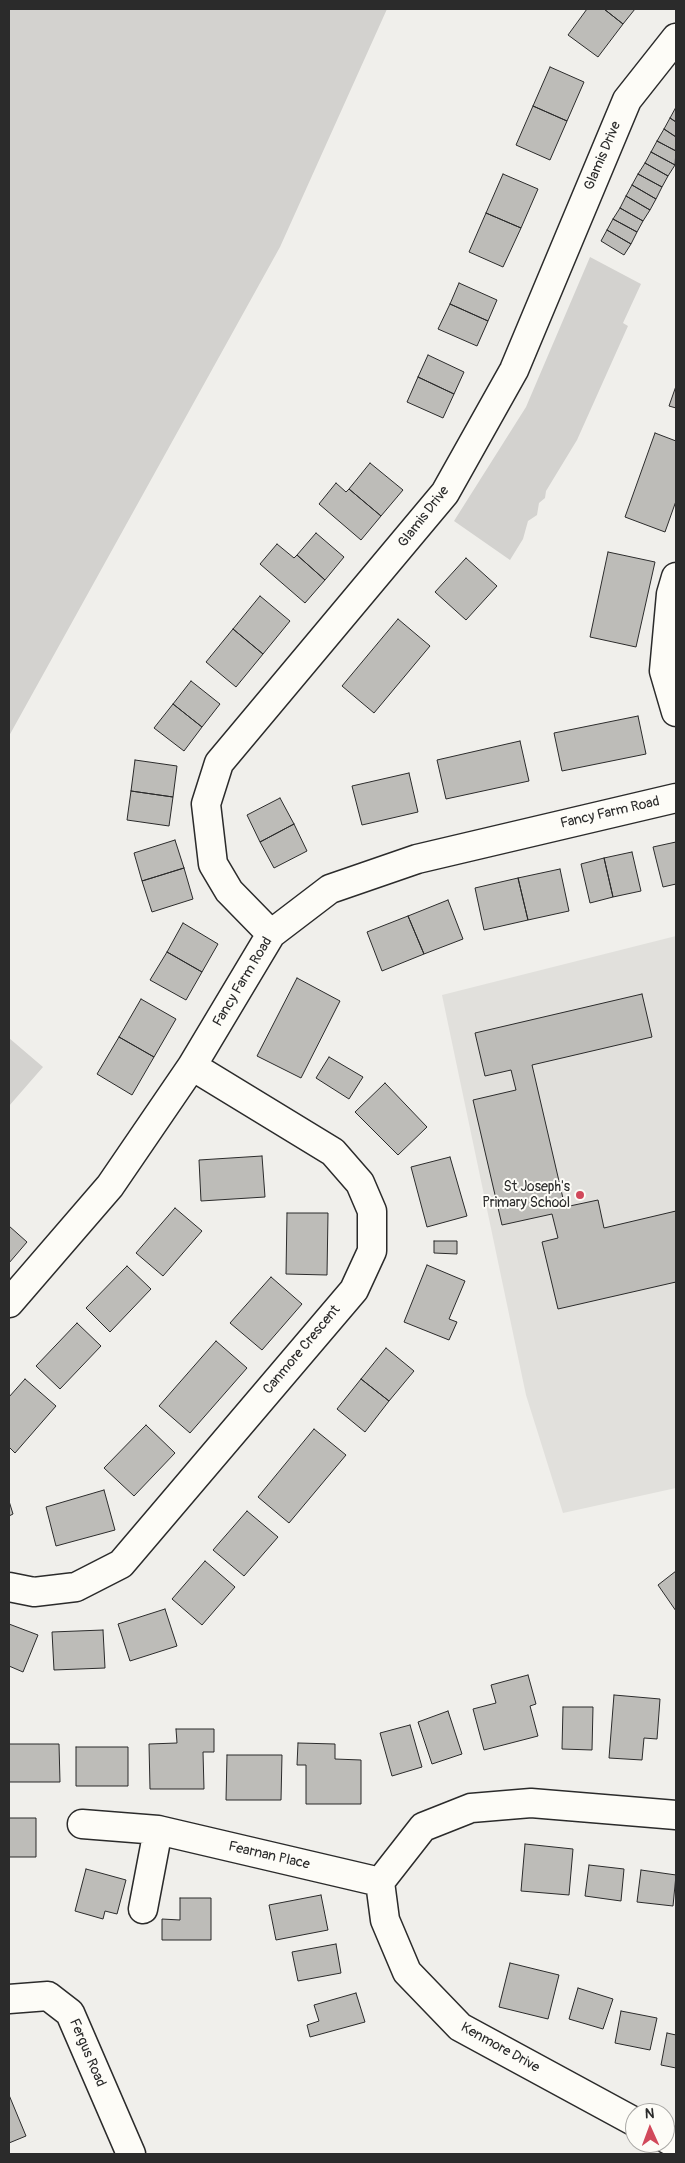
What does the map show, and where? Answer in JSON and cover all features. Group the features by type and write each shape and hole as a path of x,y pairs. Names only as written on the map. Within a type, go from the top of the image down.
{"street":[{"name":"Glamis Drive","path":"271,934 229,891 213,864 206,804 219,763 445,492 514,370 627,100 676,38"},
{"path":"676,577 671,594 664,671 676,712"},
{"name":"Fancy Farm Road","path":"9,1303 110,1186 192,1066 271,934 330,889 417,859 676,798"},
{"name":"Canmore Crescent","path":"9,1587 34,1592 76,1587 121,1564 354,1290 372,1251 372,1210 360,1183 333,1152 192,1066"},
{"path":"380,1882 423,1827 471,1808 531,1803 676,1815"},
{"name":"Fearnan Place","path":"82,1824 158,1830 380,1882"},
{"path":"143,1909 158,1830"},
{"name":"Kenmore Drive","path":"380,1882 385,1920 407,1972 460,2027 625,2117"},
{"name":"Fergus Road","path":"9,1999 48,1996 70,2013 131,2154"}],"shaded area":[{"path":"9,9 387,9 280,247 9,736"},
{"path":"590,257 641,284 623,323 628,326 577,440 546,491 545,498 539,503 537,515 528,521 523,539 510,560 454,521 526,407"},
{"name":"St Joseph's Primary School","path":"676,936 676,1488 563,1513 526,1395 442,995"},
{"path":"9,1038 43,1067 9,1106"}],"building":[{"path":"587,9 604,9 623,24 598,57 568,35"},
{"path":"604,9 635,9 623,24"},
{"path":"550,67 584,82 567,121 533,106"},
{"path":"533,106 567,121 550,160 516,145"},
{"path":"676,107 676,122 670,118"},
{"path":"670,118 676,122 676,137 664,129"},
{"path":"664,129 676,137 676,151 657,141"},
{"path":"657,141 676,151 675,165 651,152"},
{"path":"651,152 675,165 668,176 645,163"},
{"path":"645,163 668,176 662,187 638,174"},
{"path":"503,174 538,189 521,228 486,213"},
{"path":"638,174 662,187 656,199 632,185"},
{"path":"632,185 656,199 650,210 626,196"},
{"path":"626,196 650,210 643,221 620,208"},
{"path":"620,208 643,221 637,232 613,219"},
{"path":"486,213 521,228 503,267 469,252"},
{"path":"613,219 637,232 631,244 607,230"},
{"path":"607,230 631,244 624,255 601,241"},
{"path":"459,283 497,300 488,321 450,304"},
{"path":"450,304 488,321 477,346 438,329"},
{"path":"428,355 464,372 454,394 418,377"},
{"path":"418,377 454,394 443,418 407,402"},
{"path":"676,386 676,408 669,406"},
{"path":"655,433 676,441 676,501 665,532 625,517"},
{"path":"370,463 403,490 381,516 349,489"},
{"path":"336,483 346,492 349,489 381,516 361,540 319,504"},
{"path":"316,533 344,557 325,580 297,555"},
{"path":"277,544 294,558 297,555 325,580 305,603 260,564"},
{"path":"608,552 655,562 636,647 590,637"},
{"path":"466,558 497,586 466,620 435,592"},
{"path":"260,596 290,621 263,654 233,629"},
{"path":"398,619 430,646 374,713 342,686"},
{"path":"233,629 263,654 236,687 206,662"},
{"path":"191,681 220,704 202,727 173,704"},
{"path":"173,704 202,727 184,751 154,728"},
{"path":"638,716 646,754 562,771 554,733"},
{"path":"520,741 529,781 446,799 437,760"},
{"path":"135,760 177,766 173,797 131,791"},
{"path":"409,773 418,812 362,825 352,786"},
{"path":"131,791 173,797 169,826 127,820"},
{"path":"280,798 294,824 260,842 247,815"},
{"path":"294,824 307,851 274,868 260,842"},
{"path":"175,840 184,868 142,881 134,853"},
{"path":"676,842 676,884 663,887 653,847"},
{"path":"632,852 641,891 613,897 604,858"},
{"path":"604,858 613,897 590,903 581,864"},
{"path":"184,868 193,899 152,912 142,881"},
{"path":"560,869 569,911 528,920 518,878"},
{"path":"518,878 528,920 484,930 475,888"},
{"path":"448,900 463,939 424,954 408,916"},
{"path":"408,916 424,954 382,971 367,932"},
{"path":"183,923 218,944 202,972 167,952"},
{"path":"167,952 202,972 186,1000 150,980"},
{"path":"297,978 340,1001 301,1078 257,1056"},
{"path":"642,994 652,1037 532,1065 565,1207 598,1200 604,1228 676,1211 676,1282 558,1309 542,1242 558,1238 552,1214 502,1225 473,1100 516,1090 511,1070 485,1076 475,1033"},
{"path":"141,999 176,1019 154,1057 119,1037"},
{"path":"119,1037 154,1057 132,1095 97,1074"},
{"path":"329,1057 363,1077 349,1099 316,1078"},
{"path":"385,1083 427,1127 398,1155 355,1112"},
{"path":"262,1156 265,1197 201,1201 199,1160"},
{"path":"450,1157 467,1216 427,1227 411,1167"},
{"path":"175,1208 202,1231 163,1276 136,1253"},
{"path":"287,1213 328,1213 327,1275 286,1274"},
{"path":"9,1226 27,1242 9,1263"},
{"path":"434,1241 457,1241 457,1254 434,1253"},
{"path":"427,1265 465,1281 449,1319 457,1322 449,1340 404,1322"},
{"path":"127,1266 151,1289 110,1332 86,1308"},
{"path":"271,1277 302,1304 262,1350 230,1323"},
{"path":"77,1323 101,1346 60,1389 36,1366"},
{"path":"216,1341 247,1368 190,1433 159,1406"},
{"path":"386,1348 414,1371 389,1401 361,1379"},
{"path":"25,1379 56,1406 15,1453 9,1447 9,1397"},
{"path":"361,1379 389,1401 365,1432 337,1409"},
{"path":"146,1425 175,1453 134,1496 104,1468"},
{"path":"314,1429 346,1455 289,1523 258,1497"},
{"path":"104,1490 115,1530 56,1546 46,1507"},
{"path":"9,1501 13,1514 9,1516"},
{"path":"247,1511 278,1537 244,1576 213,1550"},
{"path":"205,1561 235,1587 202,1625 172,1599"},
{"path":"676,1571 676,1611 658,1585"},
{"path":"165,1609 177,1646 130,1661 118,1624"},
{"path":"9,1624 38,1635 23,1672 9,1666"},
{"path":"103,1630 105,1668 54,1670 52,1632"},
{"path":"528,1675 536,1704 530,1706 538,1736 484,1750 473,1709 496,1703 491,1685"},
{"path":"614,1695 660,1699 657,1739 644,1738 642,1760 609,1758"},
{"path":"563,1707 593,1707 592,1750 562,1749"},
{"path":"448,1711 462,1754 432,1764 418,1722"},
{"path":"410,1725 422,1767 392,1776 380,1733"},
{"path":"176,1729 214,1729 214,1752 203,1752 204,1789 150,1789 149,1744 177,1743"},
{"path":"298,1743 335,1744 335,1759 361,1760 361,1804 306,1804 306,1765 297,1765"},
{"path":"9,1744 59,1744 60,1782 9,1782"},
{"path":"76,1747 128,1747 128,1786 76,1786"},
{"path":"227,1755 282,1755 281,1800 226,1800"},
{"path":"9,1818 36,1818 36,1857 9,1857"},
{"path":"525,1844 573,1849 569,1895 521,1891"},
{"path":"589,1865 624,1869 621,1901 585,1896"},
{"path":"86,1869 126,1880 117,1914 105,1911 103,1919 75,1911"},
{"path":"641,1870 676,1875 673,1906 637,1902"},
{"path":"321,1895 328,1930 276,1940 269,1905"},
{"path":"180,1898 211,1898 211,1940 162,1940 162,1919 180,1920"},
{"path":"336,1944 341,1973 298,1981 292,1952"},
{"path":"510,1963 559,1975 548,2019 499,2007"},
{"path":"578,1988 613,1999 603,2029 569,2019"},
{"path":"356,1993 365,2022 310,2037 307,2025 319,2021 314,2005"},
{"path":"621,2011 657,2018 650,2050 615,2043"},
{"path":"667,2033 676,2035 676,2068 661,2065"},
{"path":"9,2095 26,2136 9,2143"}],"place":[{"name":"St Joseph's Primary School","path":"580,1195"}]}
